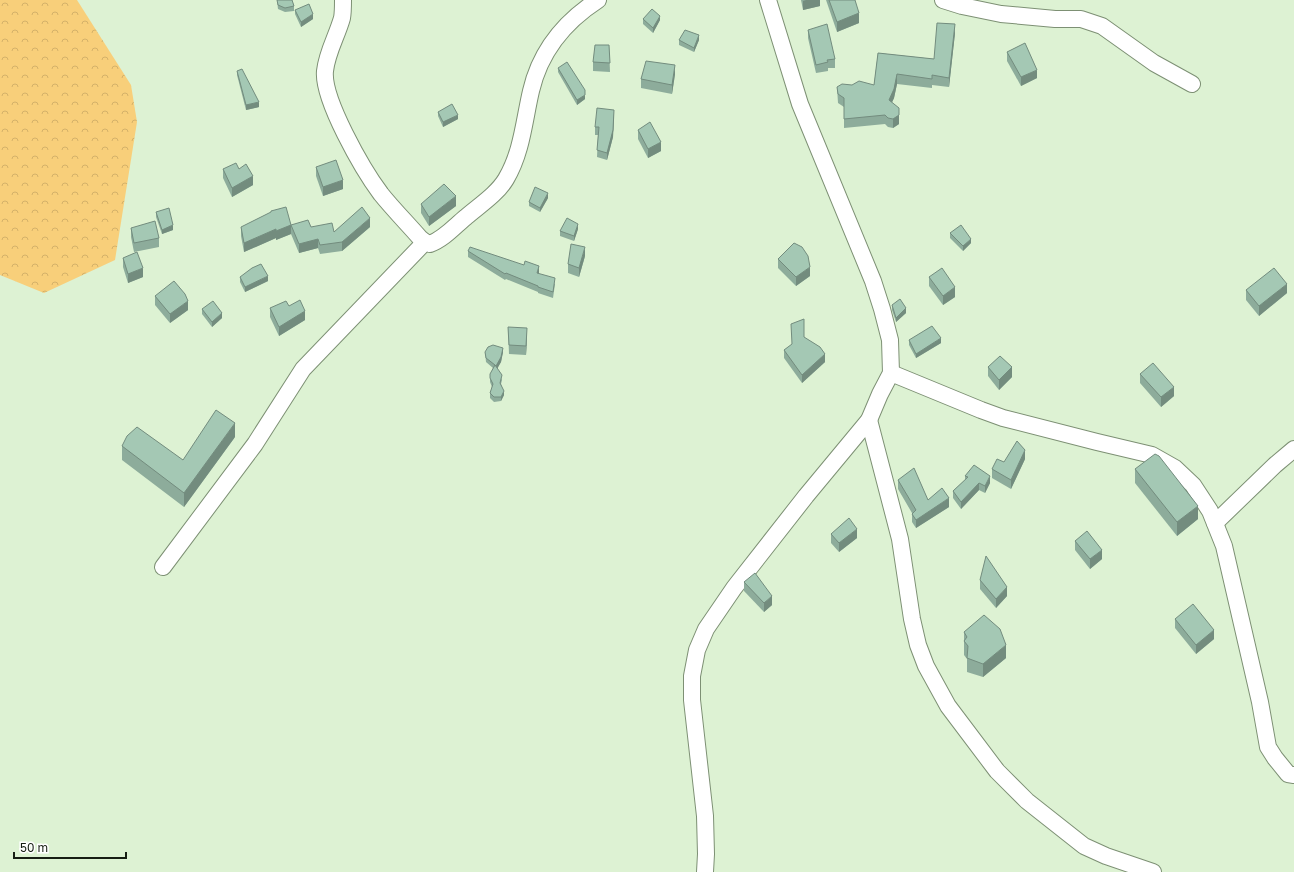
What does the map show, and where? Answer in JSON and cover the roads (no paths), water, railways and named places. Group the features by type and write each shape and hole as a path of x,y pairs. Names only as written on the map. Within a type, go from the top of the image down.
{"street":[{"path":"343,0 342,17 327,58 325,83 328,96 351,144 382,194 425,242 430,244 439,239 491,195 505,180 520,147 531,90 542,59 553,41 562,31 584,10 598,0"},
{"path":"705,872 705,816 692,700 692,676 697,650 706,629 734,588 806,496 869,420 891,373 890,340 882,308 873,281 800,104 768,0"},
{"path":"943,0 962,6 1001,14 1081,20 1102,26 1154,63 1192,84"},
{"path":"164,567 255,444 303,369 425,242"},
{"path":"891,373 1003,418 1152,455 1175,468 1193,485 1210,511 1224,546 1260,702 1268,747 1274,758 1288,774 1294,775"},
{"path":"869,420 900,539 912,619 918,645 926,666 948,706 996,771 1027,801 1084,846 1106,856 1153,872"},
{"path":"1214,523 1294,449"}]}
